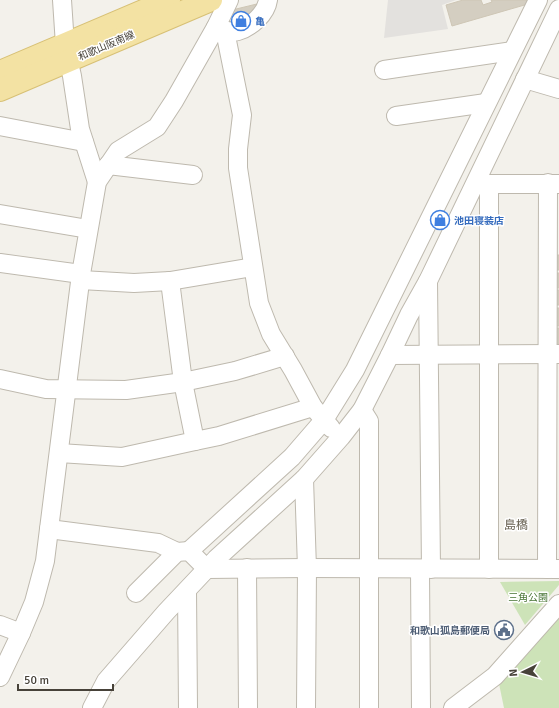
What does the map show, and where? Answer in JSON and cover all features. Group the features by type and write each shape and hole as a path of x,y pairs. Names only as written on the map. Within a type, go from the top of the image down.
{"main road":[{"name":"和歌山阪南線","path":"0,90 169,0"},
{"name":"和歌山阪南線","path":"0,72 67,53 211,0"}],"street":[{"path":"62,0 67,53 80,129 97,182"},
{"path":"0,677 34,602 45,561 81,277 97,182 118,151 157,127 220,29 229,0"},
{"path":"220,29 238,31 258,20 267,5 268,0"},
{"path":"92,708 106,682 166,612 206,569 304,479 342,437 362,410 409,315 481,184 497,136 557,12 537,3 486,103 355,370 318,413 292,457 136,594"},
{"path":"220,29 242,114 238,168 259,303 271,334 318,413 342,437"},
{"path":"384,70 512,51"},
{"path":"525,78 559,89"},
{"path":"396,116 486,103"},
{"path":"476,125 497,136"},
{"path":"0,126 84,142"},
{"path":"108,165 193,175"},
{"path":"49,529 158,544 183,552 206,569 553,569 553,184 481,184"},
{"path":"481,184 489,355 489,569"},
{"path":"0,214 88,229"},
{"path":"0,263 81,277 134,283 170,281 253,267"},
{"path":"421,708 426,569 429,354 428,280"},
{"path":"170,281 183,382 195,441"},
{"path":"373,334 388,359"},
{"path":"388,359 429,354 553,354"},
{"path":"0,379 46,389 126,390 183,382 235,371 285,356"},
{"path":"362,410 369,421 369,708"},
{"path":"59,453 122,458 318,413"},
{"path":"304,479 307,568 306,708"},
{"path":"248,568 248,708"},
{"path":"187,591 188,708"},
{"path":"453,708 495,676 559,604"},
{"path":"0,625 21,633"}],"green space":[{"name":"三角公園","path":"559,581 559,585 525,625 500,582"},
{"path":"559,603 559,708 504,708 497,674"}],"shaded area":[{"path":"388,0 456,0 442,5 448,29 384,38"}],"building":[{"path":"463,0 481,0 483,5 492,2 491,0 527,0 528,4 452,26 446,5"},
{"name":"亀","path":"261,3 239,27 232,10"},
{"path":"554,255 559,255 559,270 554,270"},
{"path":"553,273 559,273 559,288 554,288"},
{"path":"553,290 559,290 559,305 553,305"},
{"path":"553,308 559,308 559,326 553,326"},
{"path":"553,328 559,328 559,346 553,346"}],"place":[{"name":"亀","path":"241,21"},
{"name":"池田寝装店","path":"440,220"},
{"name":"和歌山狐島郵便局","path":"504,630"}],"district":[{"name":"島橋","path":"516,525"}]}
